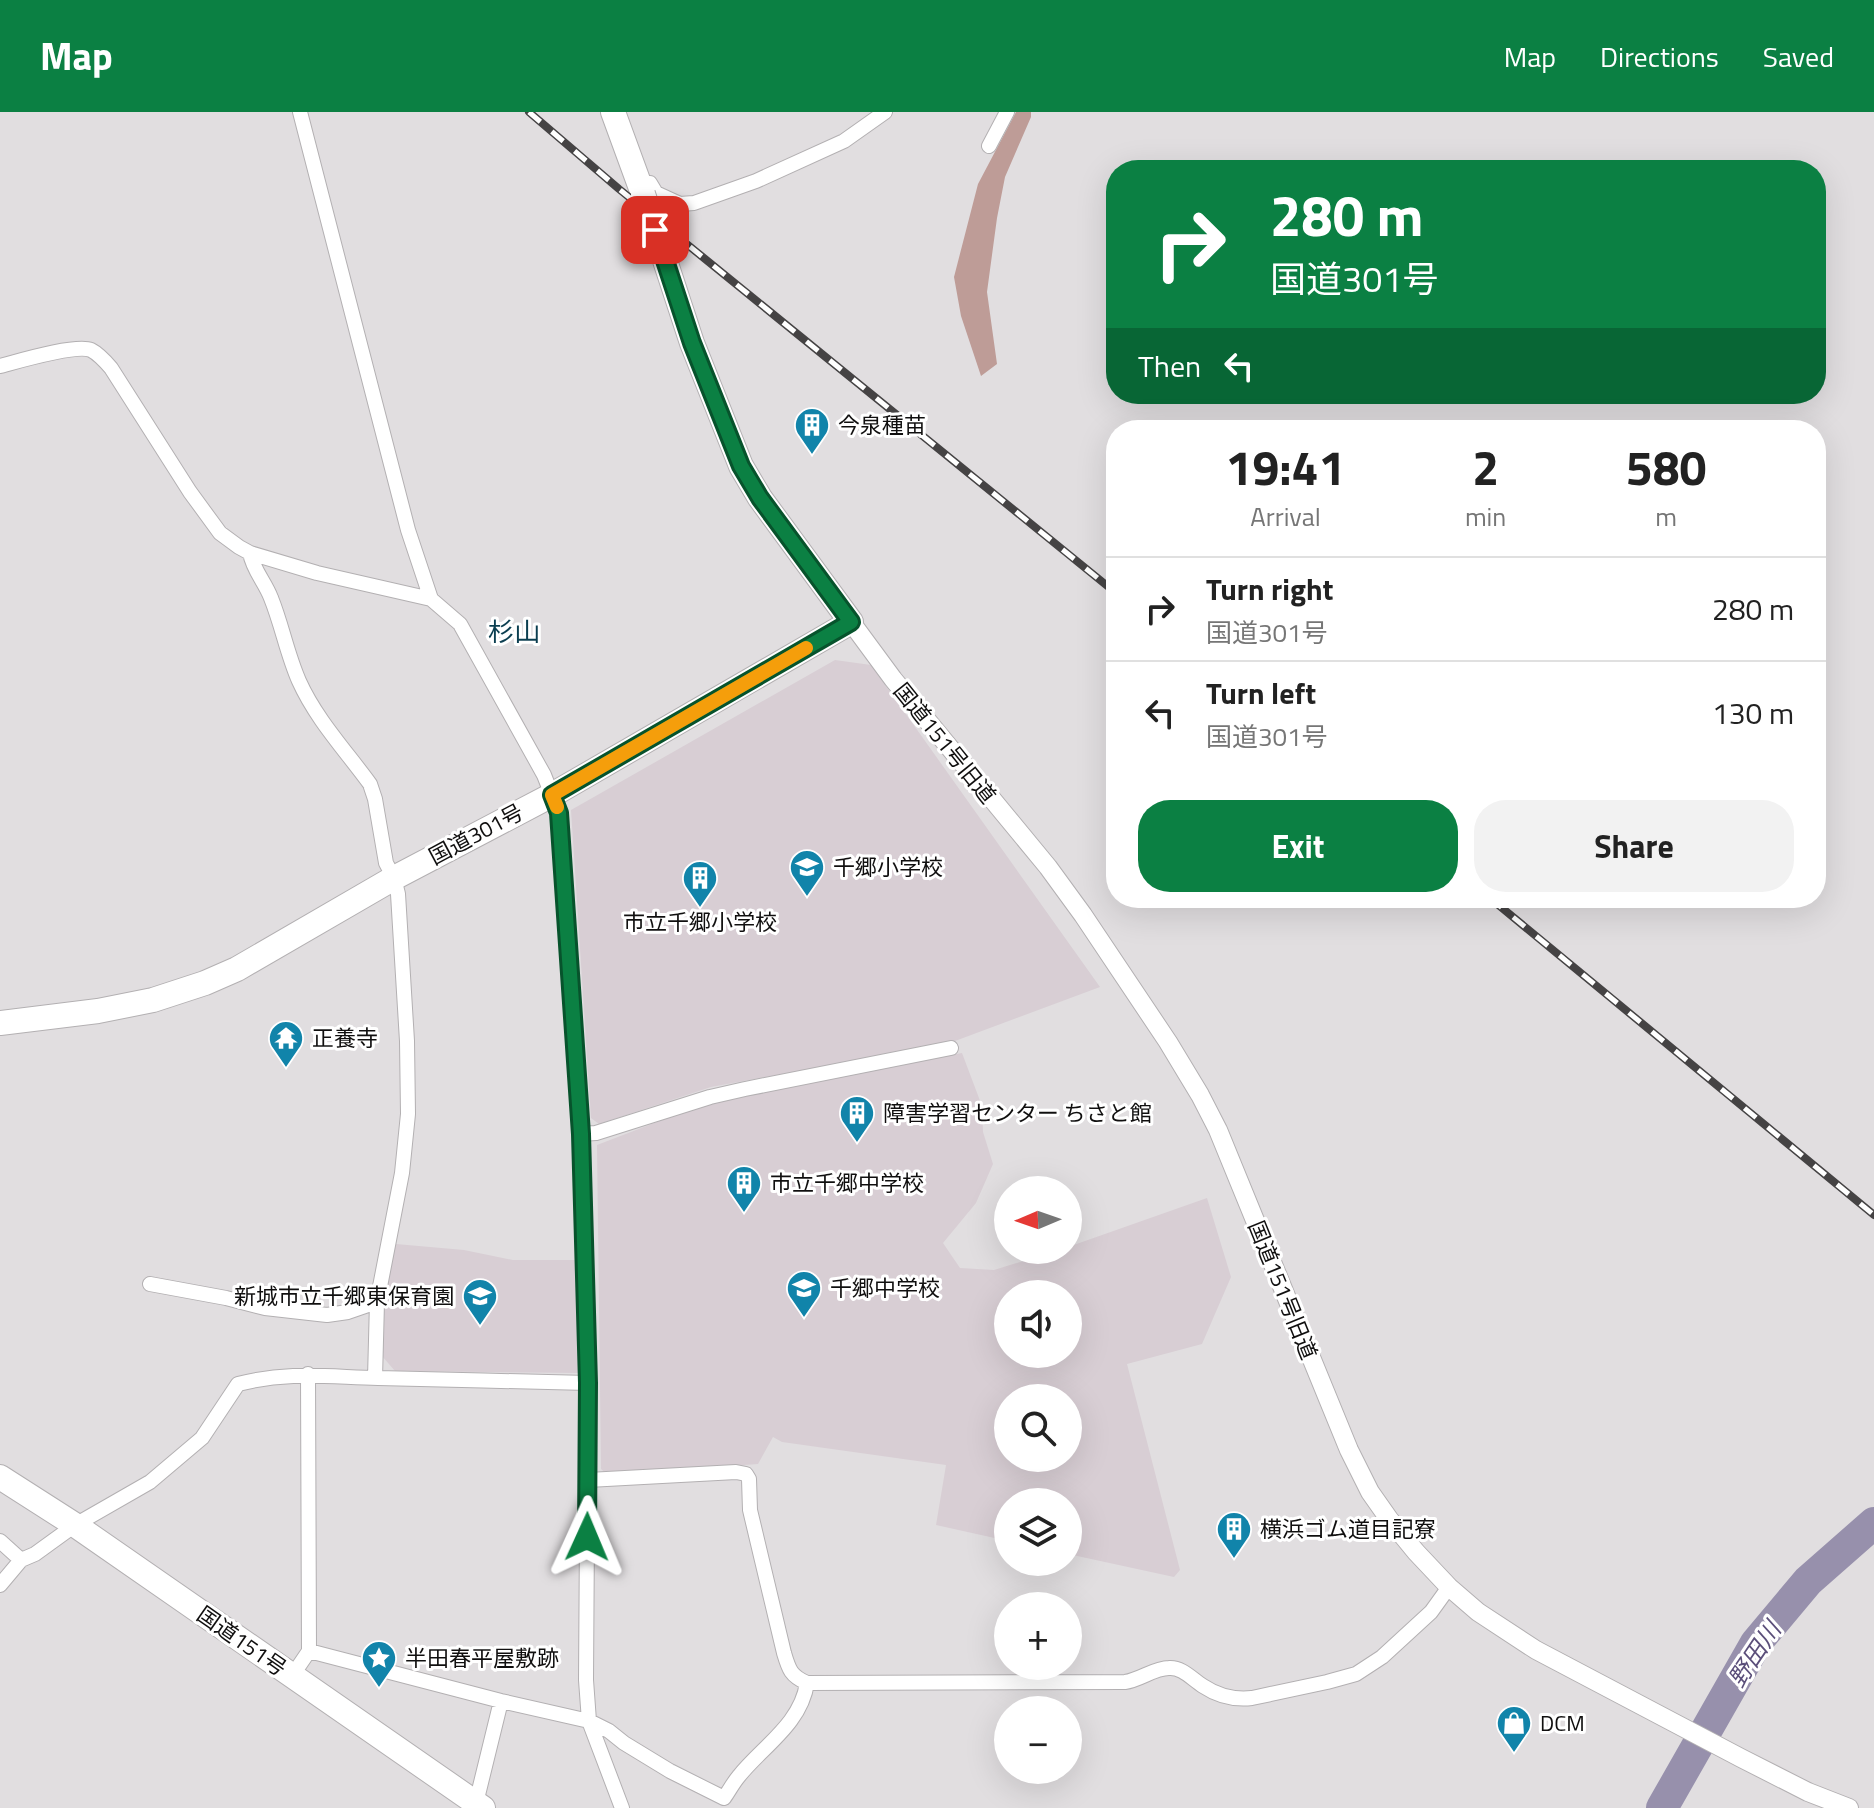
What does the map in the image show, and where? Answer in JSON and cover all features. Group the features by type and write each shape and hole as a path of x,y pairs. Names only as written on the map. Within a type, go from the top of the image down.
{"highway":[{"path":"613,112 692,343 741,466 760,498 851,622"},
{"name":"国道301号","path":"0,1023 98,1011 153,1000 237,969 394,878 552,795 851,622"},
{"name":"国道151号","path":"0,1477 75,1525 479,1806"}],"street":[{"path":"300,112 425,585 431,599 460,624 544,775 559,813 581,1134 588,1383 586,1680 589,1721 622,1808"},
{"path":"641,188 650,183 656,193 680,204 694,203 756,181 844,141 885,112"},
{"path":"989,146 1007,112"},
{"path":"0,366 87,348 111,368 190,492 220,533 239,547 317,573 431,599"},
{"path":"250,553 252,563 273,602 298,679 312,707 370,784 386,863 398,894 408,1114 402,1173 377,1302 375,1378"},
{"name":"国道151号旧道","path":"851,622 893,679 1048,867 1168,1042 1218,1130 1344,1437 1370,1492 1416,1552 1478,1612 1536,1650 1808,1792 1849,1808"},
{"path":"581,1134 596,1133 710,1097 951,1048"},
{"path":"150,1284 265,1308 327,1315 377,1302"},
{"path":"0,1585 21,1560 150,1482 202,1438 238,1384 260,1378 308,1374 588,1383"},
{"path":"292,1676 309,1651 308,1374"},
{"path":"588,1480 746,1474 749,1479 750,1510 784,1653 789,1670 807,1683 1125,1682 1171,1667 1182,1671 1203,1687 1239,1700 1356,1674 1382,1657 1431,1612 1449,1587"},
{"path":"0,1541 21,1560"},
{"path":"309,1651 589,1721 670,1771 724,1798 739,1775 776,1739 794,1714 807,1683"},
{"path":"479,1806 501,1701"}],"shaded area":[{"path":"1016,112 1031,112 1031,117 1005,177 997,218 987,292 997,364 981,376 961,316 954,277 978,184"},
{"name":"千郷小学校","path":"835,660 871,665 1100,987 947,1044 711,1087 599,1124 591,1118 571,810"},
{"name":"千郷中学校","path":"962,1053 982,1106 983,1132 993,1164 976,1203 943,1243 960,1268 994,1270 1014,1264 1082,1264 1082,1242 1207,1198 1231,1277 1202,1344 1127,1364 1180,1570 1174,1577 1082,1557 1082,1488 994,1488 994,1538 936,1525 946,1465 782,1442 773,1437 758,1464 608,1475 601,1469 597,1145 709,1102 757,1089"},
{"name":"新城市立千郷東保育園","path":"396,1244 464,1250 513,1260 576,1260 578,1373 395,1371 382,1356 384,1298"}],"waterway":[{"name":"野田川","path":"1662,1808 1756,1643 1808,1581 1874,1523"}],"railway":[{"path":"529,112 619,189 1106,585"},
{"path":"1502,908 1874,1215"}],"slow traffic":[{"path":"557,807 552,795 806,648"}],"place":[{"name":"今泉種苗","path":"812,456"},
{"name":"千郷小学校","path":"807,898"},
{"name":"市立千郷小学校","path":"700,909"},
{"name":"正養寺","path":"286,1069"},
{"name":"障害学習センター ちさと館","path":"857,1144"},
{"name":"市立千郷中学校","path":"744,1214"},
{"name":"千郷中学校","path":"804,1319"},
{"name":"新城市立千郷東保育園","path":"480,1327"},
{"name":"横浜ゴム道目記寮","path":"1234,1560"},
{"name":"半田春平屋敷跡","path":"379,1689"},
{"name":"DCM","path":"1514,1754"}],"district":[{"name":"杉山","path":"514,631"}],"route":[{"path":"587,1537 588,1383 581,1134 559,813 552,795 851,622 760,498 741,466 692,343 655,230"}]}
